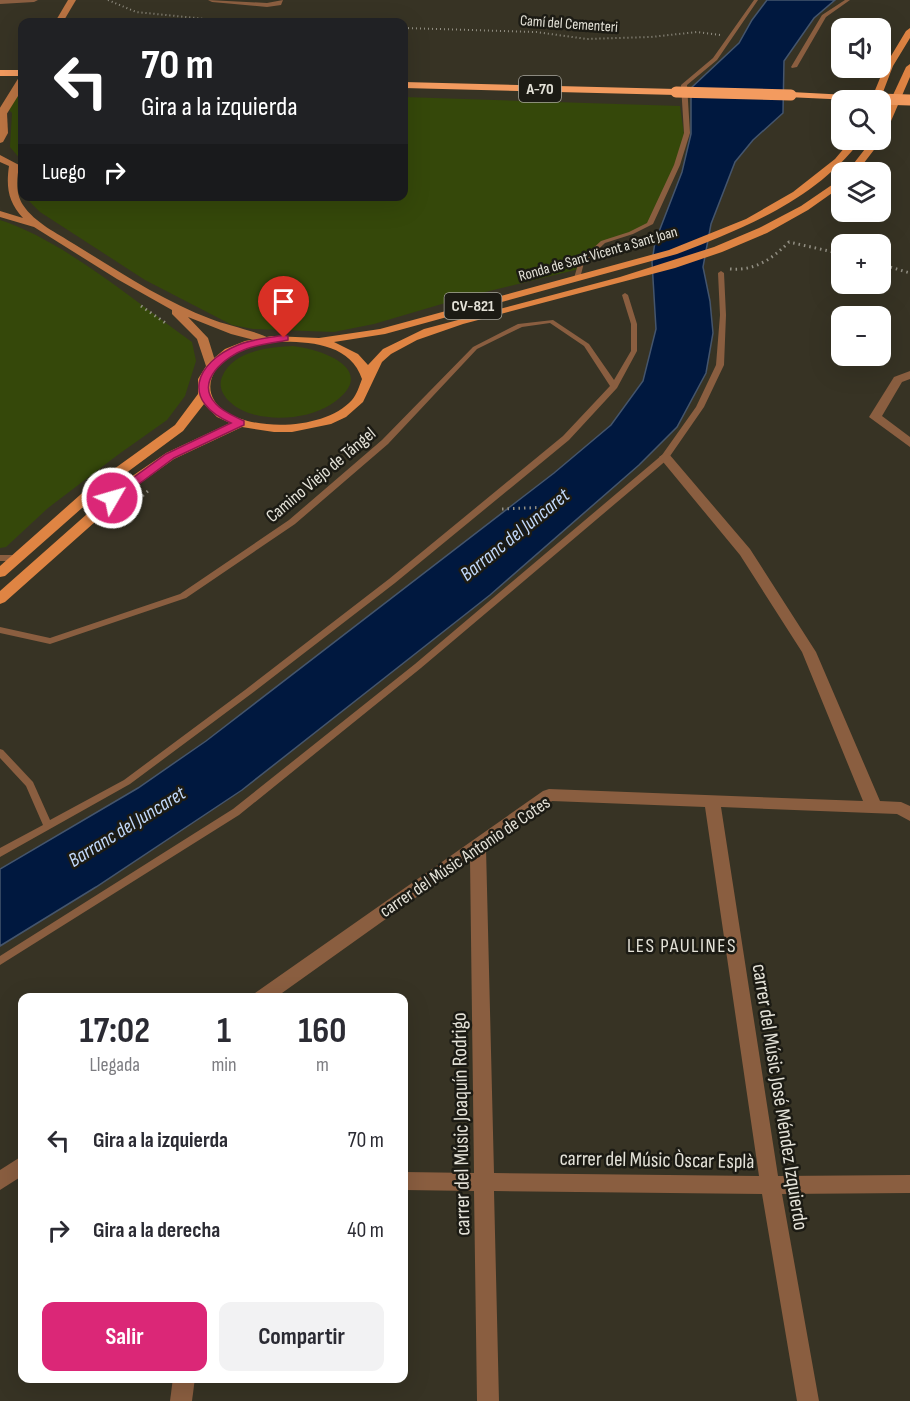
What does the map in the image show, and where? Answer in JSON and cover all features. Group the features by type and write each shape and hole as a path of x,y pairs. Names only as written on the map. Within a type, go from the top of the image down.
{"highway":[{"path":"0,73 18,73"},
{"path":"0,81 18,81"},
{"name":"A-70","path":"408,85 674,97"},
{"name":"A-70","path":"408,93 831,101"},
{"name":"A-70","path":"891,101 910,100"},
{"path":"891,107 910,108"}],"main road":[{"path":"61,18 72,0"},
{"path":"879,90 889,66 910,31"},
{"path":"891,110 910,67"},
{"path":"0,140 3,133 1,115 18,87"},
{"name":"Ronda de Sant Vicent a Sant Joan","path":"320,341 381,332 674,252 761,215 818,181 848,150"},
{"path":"860,162 870,150"},
{"name":"CV-821","path":"0,158 14,165 5,188 23,213 39,226 172,308 223,329 266,340"},
{"name":"Ronda de Sant Vicent a Sant Joan","path":"204,394 211,406 223,416 240,423 264,428 289,428 314,424 336,417 354,406 364,393 378,359 400,344 423,334 709,252 780,222 831,190"},
{"name":"CV-821","path":"0,214 39,226"},
{"name":"CV-821","path":"172,308 202,338 211,366"},
{"name":"Ronda de Sant Vicent a Sant Joan","path":"211,366 225,355 244,346 266,340 284,338 320,341 340,347 355,356 364,367 368,380"},
{"path":"0,573 94,490 179,428 204,394 204,380 211,366"},
{"path":"0,599 127,486 170,456 240,423"}],"street":[{"path":"0,2 34,0"},
{"path":"212,0 267,5 278,3 279,0"},
{"path":"910,375 898,380 875,417 910,443"},
{"path":"665,457 690,484 744,552 809,652 874,807"},
{"name":"carrer del Músic Antonio de Cotes","path":"268,993 549,795 901,808 910,815"},
{"name":"carrer del Músic José Méndez Izquierdo","path":"712,800 770,1185 808,1401"},
{"name":"carrer del Músic Joaquín Rodrigo","path":"478,845 488,1401"},
{"path":"0,1181 18,1168"},
{"name":"carrer del Músic Òscar Esplà","path":"408,1181 770,1185 910,1184"},
{"path":"181,1401 183,1383"}],"lane":[{"path":"577,278 581,262 603,242 650,224 677,165 687,134 684,85 715,59 756,0"},
{"path":"794,67 825,16 848,0"},
{"path":"0,961 236,812 418,666 665,457 700,407 720,365 723,270"},
{"path":"0,853 127,782 383,588 566,438 614,386 634,351 634,324 625,295"},
{"name":"Camino Viejo de Tángel","path":"0,630 50,641 183,596 292,522 385,442 475,348 520,326 551,321 587,345 614,386"},
{"path":"0,558 18,558"},
{"path":"0,752 30,784 48,826"}],"path":[{"path":"108,0 136,12 196,18"},
{"name":"Camí del Cementeri","path":"408,28 536,32 587,39 651,37 697,32 733,36"},
{"path":"723,270 762,265 770,261 789,242 831,252"},
{"path":"891,267 910,273"},
{"path":"494,515 503,508 551,507"}],"green space":[{"path":"18,95 18,156 10,147 12,113 8,109"},
{"path":"408,97 680,106 684,134 677,165 650,224 603,242 579,269 469,296 374,324 334,332 253,329 232,325 145,280 40,212 29,201 408,201"},
{"path":"0,220 49,242 123,291 192,342 196,361 185,396 167,420 48,508 6,547 0,548"},
{"path":"293,346 320,352 333,358 350,373 351,382 344,393 330,405 293,417 265,417 240,409 225,397 221,380 227,368 234,361 262,349"}],"water":[{"name":"Barranc del Juncaret","path":"767,0 835,0 814,18 784,61 783,113 753,140 735,162 711,224 703,267 710,301 713,333 706,373 677,427 639,465 490,595 242,790 96,887 0,946 0,869 138,788 206,741 554,473 611,425 643,381 656,329 652,262 655,242 682,172 691,134 691,88 739,43"}],"district":[{"name":"LES PAULINES","path":"682,946"}],"route":[{"path":"112,498 170,456 240,423 223,416 211,406 204,394 204,380 211,366 225,355 244,346 284,338"}]}
